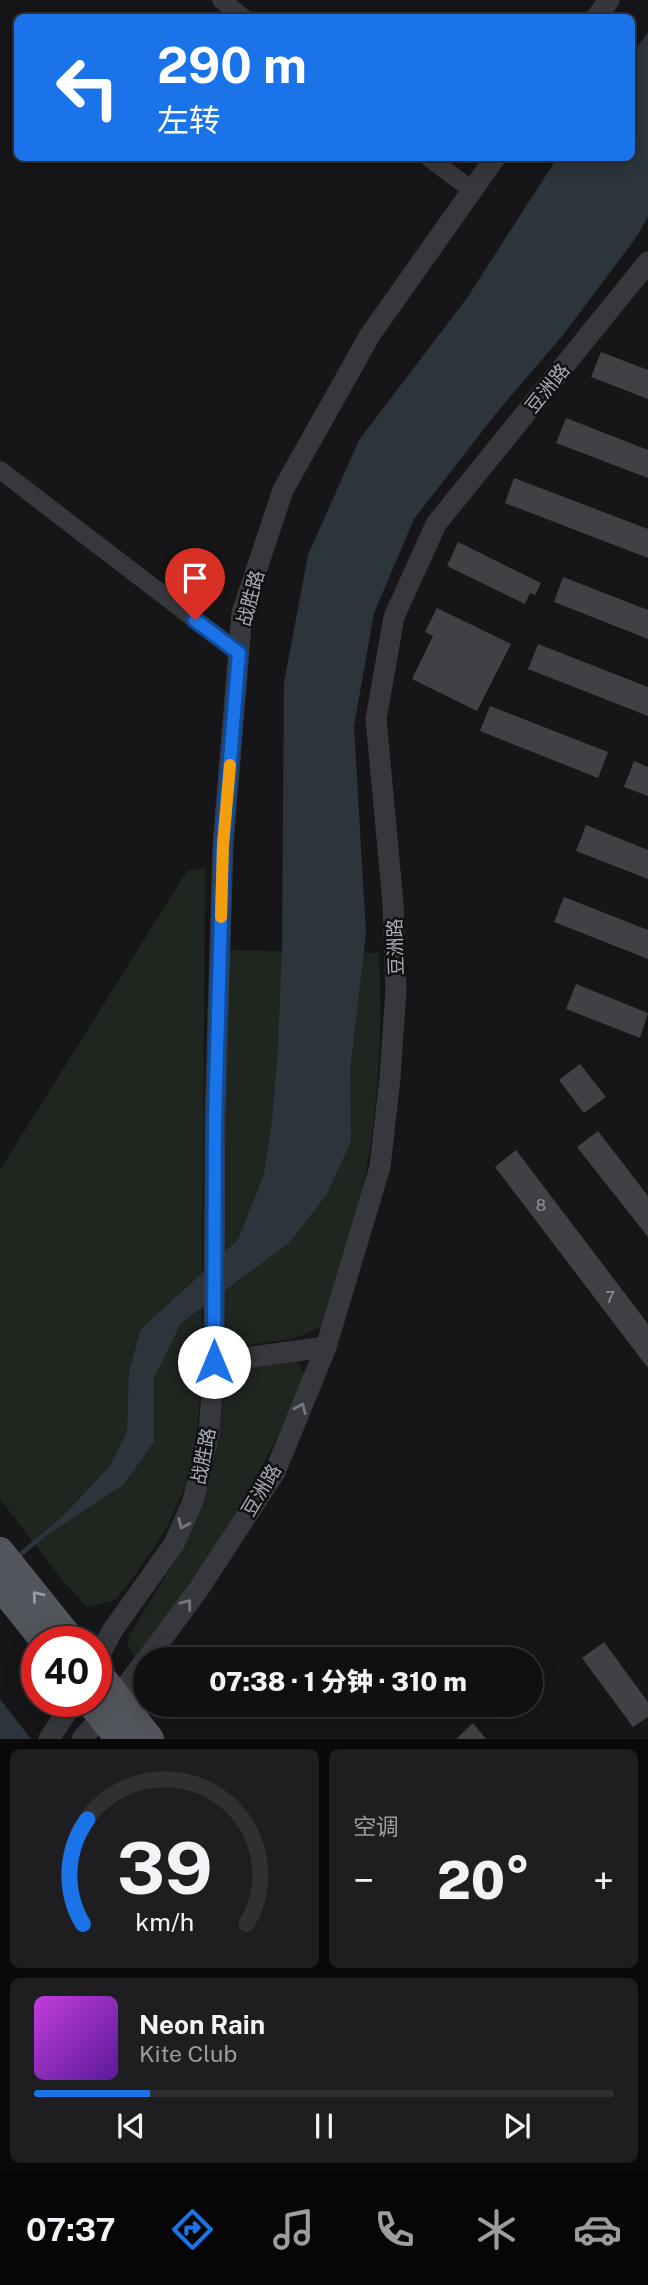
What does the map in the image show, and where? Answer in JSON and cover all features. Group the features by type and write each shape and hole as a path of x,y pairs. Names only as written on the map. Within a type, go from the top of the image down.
{"main road":[{"path":"0,1551 60,1626"},
{"path":"0,1586 31,1626"},
{"path":"112,1712 150,1739"},
{"path":"109,1717 119,1739"}],"street":[{"path":"221,0 239,14"},
{"path":"433,161 472,190"},
{"name":"战胜路","path":"112,1632 174,1544 193,1501 209,1434 214,1362 215,1121 223,859 242,613 284,490 370,335 493,161"},
{"name":"豆洲路","path":"156,1647 198,1590 275,1472 326,1347 380,1167 396,990 394,928 376,719 394,617 436,524 648,262"},
{"path":"0,470 239,653"},
{"path":"214,1362 326,1347"},
{"name":"豆洲路","path":"112,1696 133,1674"},
{"path":"53,1735 64,1717"},
{"path":"82,1739 96,1717"}],"shaded area":[{"path":"648,32 648,217 635,239 563,335 498,411 414,519 374,613 354,726 366,934 350,1070 351,1141 327,1194 290,1242 181,1323 154,1378 154,1442 124,1484 47,1535 0,1575 0,1568 62,1517 110,1466 127,1432 129,1372 141,1329 238,1240 264,1174 278,1048 282,948 284,683 308,555 359,440 467,298 555,161 635,161 635,50"},
{"path":"205,868 202,1328 199,1412 194,1450 185,1487 168,1526 135,1575 115,1600 87,1607 64,1582 0,1499 0,1170 187,871"},
{"path":"227,950 379,953 380,983 378,1073 362,1193 322,1327 296,1338 235,1347 226,1344 224,1338"},
{"path":"292,1360 299,1365 305,1376 270,1451 230,1522 143,1647 133,1647 133,1655 128,1646 129,1635 178,1554 206,1490 216,1455 226,1375 231,1370"},
{"path":"0,1699 31,1739 0,1739"}],"building":[{"path":"601,352 648,370 648,399 591,377"},
{"path":"566,418 648,450 648,478 556,443"},
{"path":"514,478 648,529 648,558 505,503"},
{"path":"458,542 541,583 535,595 530,593 525,604 447,566"},
{"path":"563,577 648,610 648,639 554,602"},
{"path":"437,608 511,644 477,711 412,679 433,636 425,632"},
{"path":"538,644 648,687 648,716 528,669"},
{"path":"490,706 608,752 598,778 480,731"},
{"path":"634,761 648,767 648,796 624,787"},
{"path":"586,825 648,850 648,879 576,851"},
{"path":"564,897 648,930 648,959 554,922"},
{"path":"576,984 648,1013 640,1038 566,1009"},
{"path":"580,1064 606,1097 584,1113 559,1080"},
{"path":"598,1131 648,1196 648,1237 577,1147"},
{"path":"516,1150 648,1324 648,1368 495,1167"},
{"path":"604,1642 648,1702 648,1717 633,1727 582,1658"},
{"path":"473,1723 486,1739 456,1739"}],"slow traffic":[{"path":"221,917 223,845 230,765"}],"route":[{"path":"195,620 239,653 223,845 215,1121 214,1362"}]}
